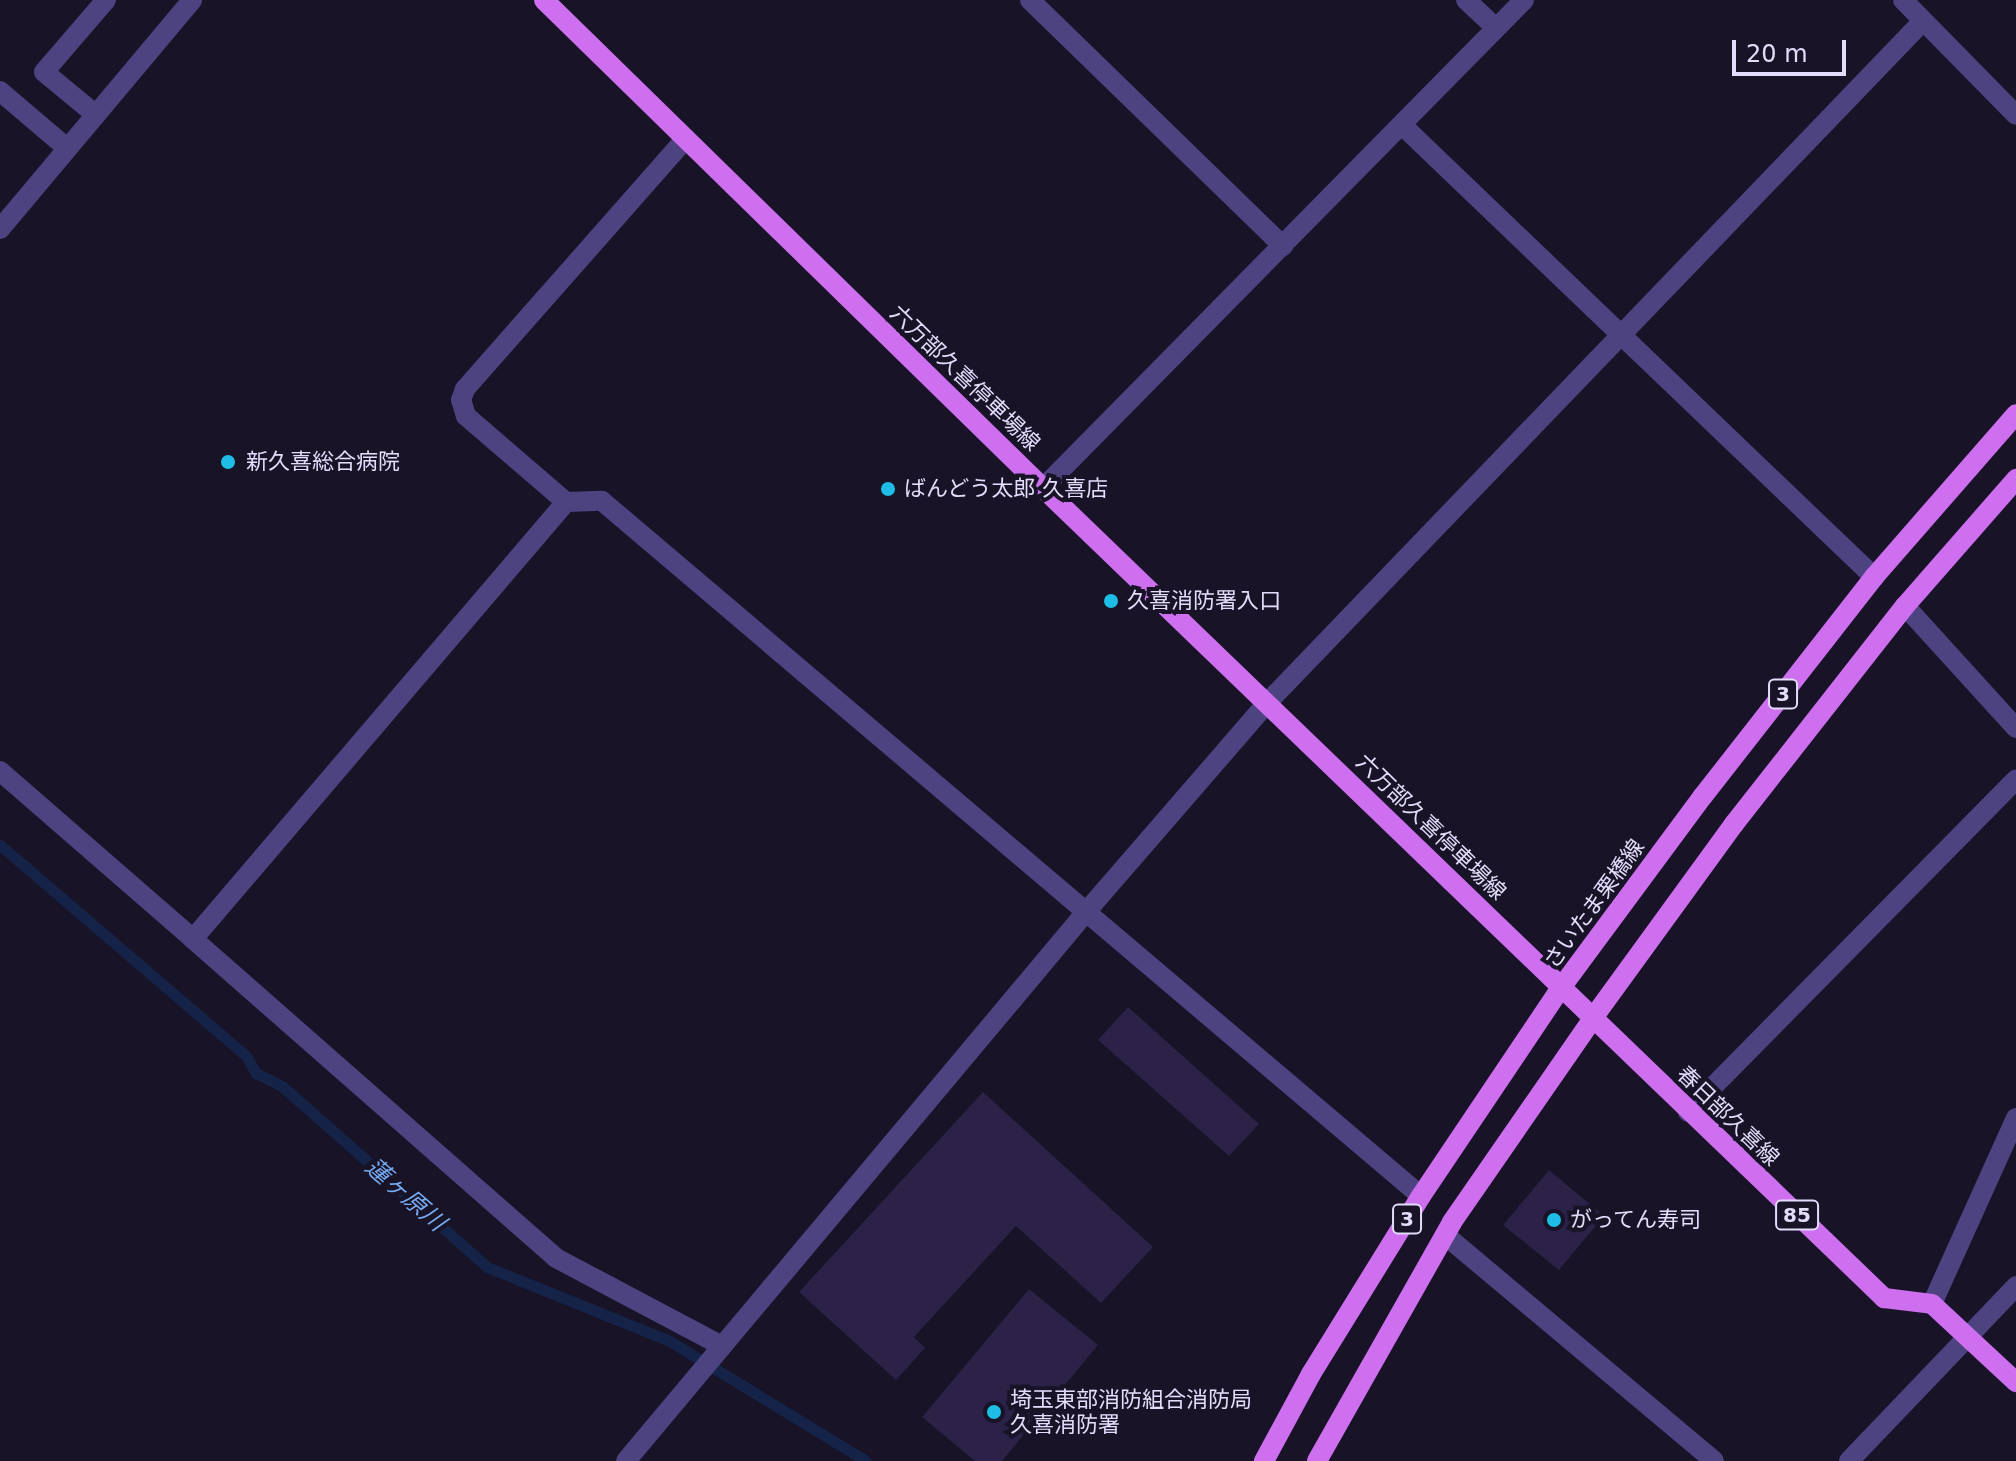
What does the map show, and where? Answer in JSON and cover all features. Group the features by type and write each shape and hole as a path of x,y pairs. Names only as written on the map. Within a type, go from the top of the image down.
{"main road":[{"name":"六万部久喜停車場線","path":"544,0 1266,704 1563,985"},
{"name":"さいたま栗橋線","path":"1264,1461 1311,1374 1421,1196 1563,985 1703,796 1874,577 2016,414"},
{"name":"3","path":"1317,1461 1445,1235 1593,1018 1734,824 1905,606 2016,479"},
{"name":"春日部久喜線","path":"1563,985 1688,1112 1884,1298 1932,1304"},
{"path":"1932,1304 2016,1382"}],"street":[{"path":"96,115 44,72 106,0"},
{"path":"0,229 192,0"},
{"path":"1030,0 1283,246"},
{"path":"1466,0 1496,28"},
{"path":"1043,488 1524,0"},
{"path":"1903,0 2016,115"},
{"path":"626,1461 1086,912 1266,704 1923,21"},
{"path":"0,91 67,148"},
{"path":"1402,125 1874,577"},
{"path":"686,138 465,389 461,400 466,416 566,502 602,501 1421,1196"},
{"path":"193,939 566,502"},
{"path":"1905,606 2016,728"},
{"path":"0,771 556,1258 721,1347"},
{"path":"1688,1112 2016,779"},
{"path":"1932,1304 2016,1118"},
{"path":"1445,1235 1714,1461"},
{"path":"1849,1461 2016,1286"}],"building":[{"path":"1128,1007 1259,1124 1229,1156 1098,1040"},
{"path":"983,1092 1153,1247 1101,1303 1016,1226 914,1337 925,1348 896,1380 799,1292"},
{"name":"がってん寿司","path":"1549,1170 1604,1216 1559,1270 1503,1225"},
{"path":"1029,1289 1098,1345 1002,1461 975,1461 922,1417"}],"waterway":[{"name":"蓮ヶ原川","path":"0,845 246,1056 256,1073 282,1086 487,1267 668,1340 866,1461"}],"place":[{"name":"新久喜総合病院","path":"228,462"},
{"name":"ばんどう太郎 久喜店","path":"888,489"},
{"name":"久喜消防署入口","path":"1111,601"},
{"name":"がってん寿司","path":"1554,1220"},
{"name":"埼玉東部消防組合消防局 久喜消防署","path":"994,1412"}]}
